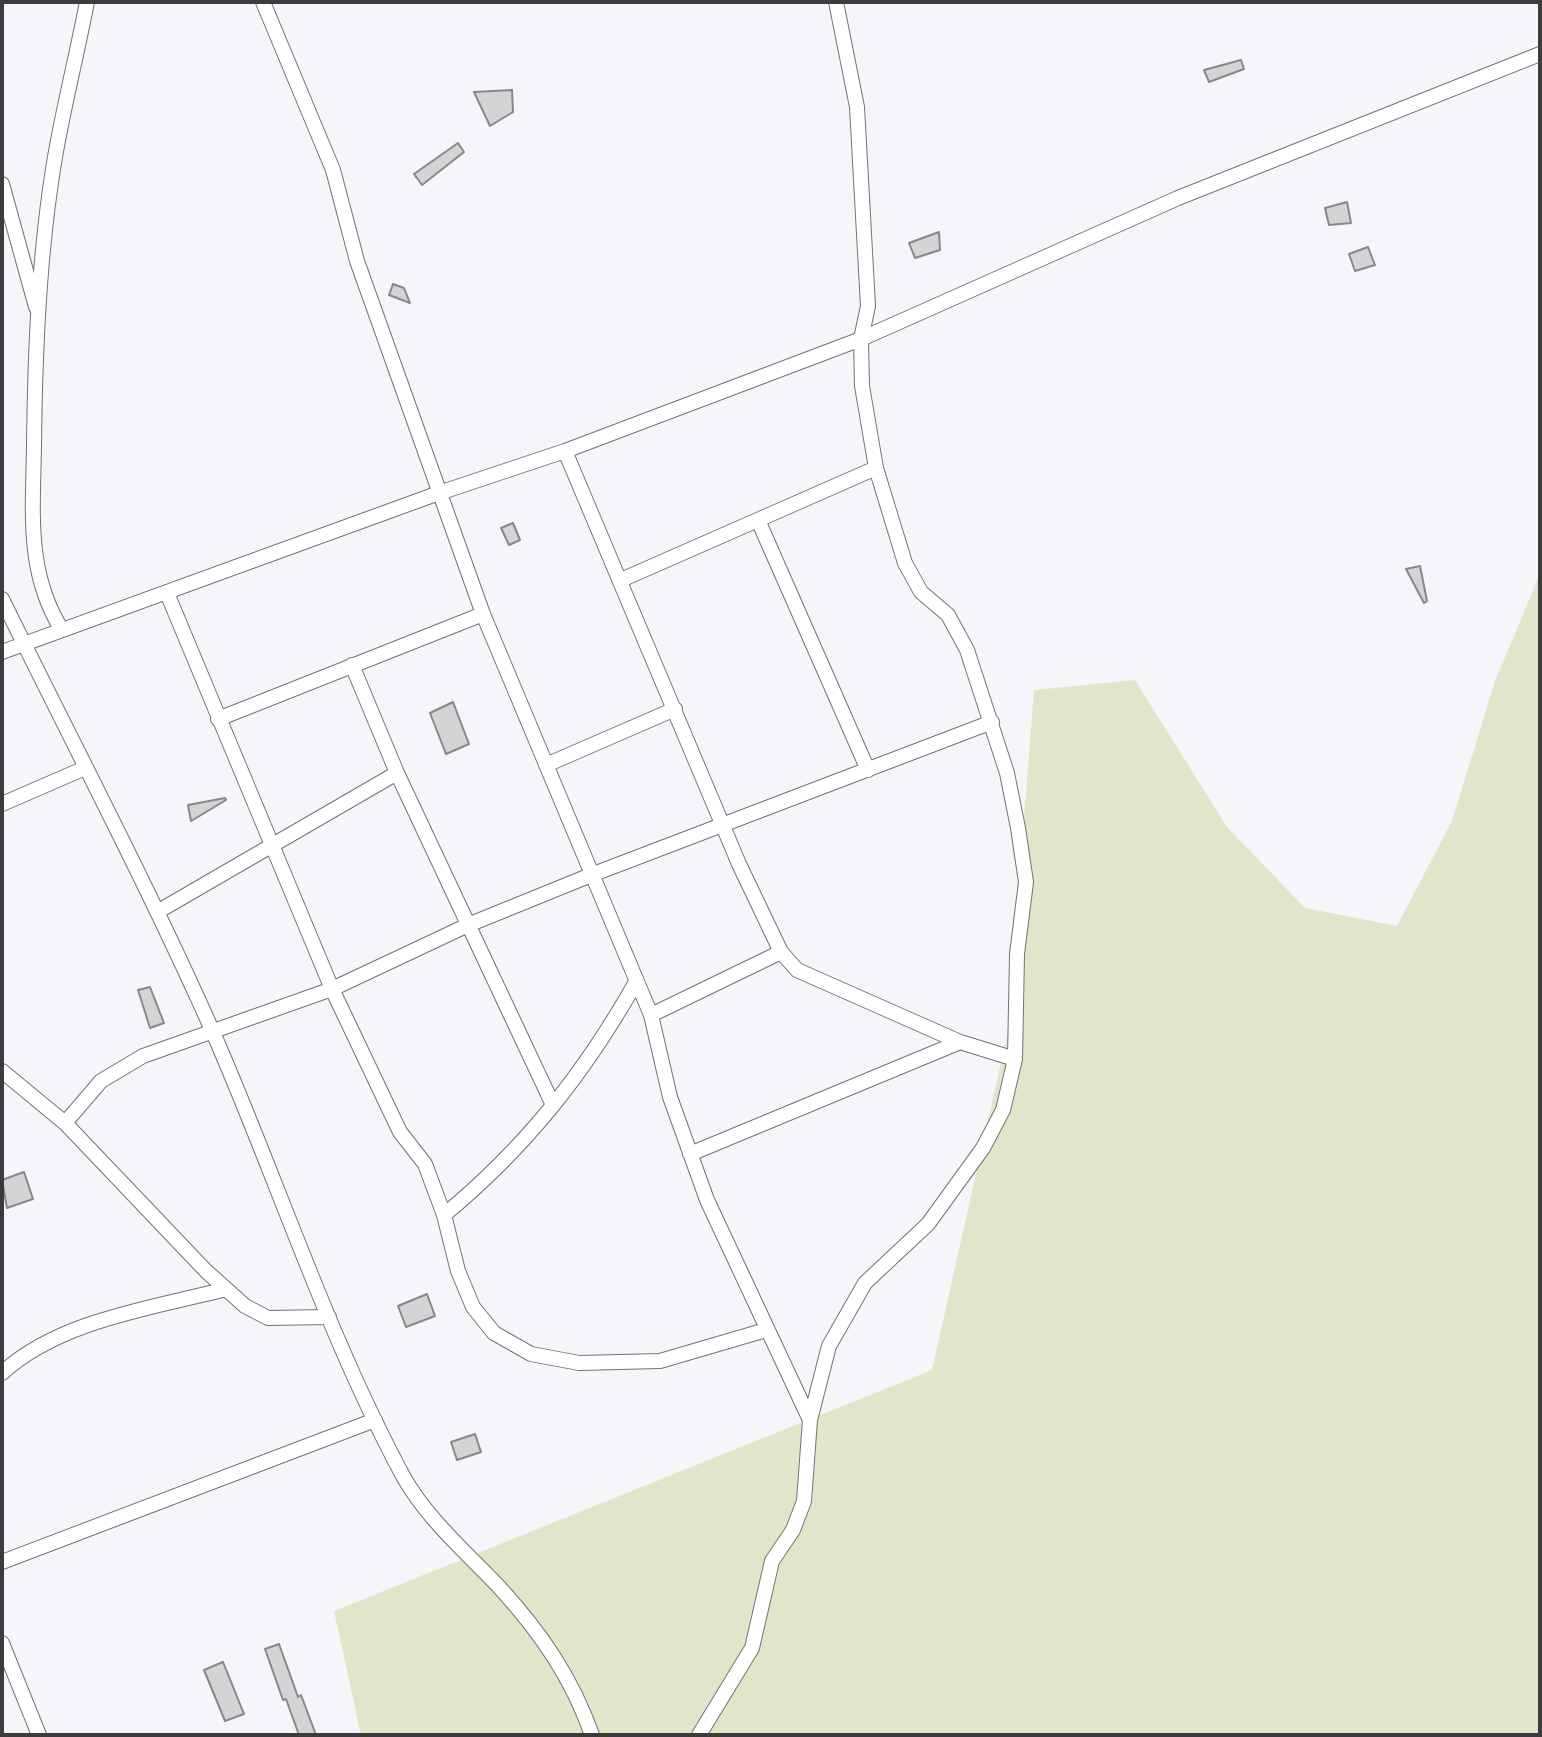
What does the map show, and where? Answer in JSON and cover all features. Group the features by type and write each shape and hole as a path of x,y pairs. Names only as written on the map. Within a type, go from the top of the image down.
{"street":[{"path":"62,630 42,589 32,529 39,319 55,157 87,2"},
{"path":"263,2 333,170 357,261 483,614 651,1015 670,1097 690,1154 766,1330 810,1420"},
{"path":"699,1735 752,1648 772,1561 793,1530 804,1501 810,1420 829,1346 865,1283 928,1224 983,1148 1003,1110 1015,1059 1017,954 1026,882 1007,773 967,650 948,615 921,592 905,563 876,468 862,386 861,339 868,306 857,107 836,2"},
{"path":"2,652 439,493 565,451 861,339 1178,198 1540,54"},
{"path":"2,184 39,319"},
{"path":"565,451 724,826 781,952 797,970 960,1042 1015,1059"},
{"path":"621,580 876,468"},
{"path":"758,520 868,770"},
{"path":"167,593 332,989 400,1132 425,1164 444,1215 458,1271 473,1307 494,1333 531,1354 579,1363 660,1361 766,1330"},
{"path":"2,599 157,912 212,1031 329,1317 375,1420 406,1480 442,1530 501,1590 551,1649 578,1697 592,1735"},
{"path":"218,719 483,614"},
{"path":"352,665 397,773 553,1105"},
{"path":"546,765 675,709"},
{"path":"65,1123 101,1081 143,1056 332,989 468,925 591,875 992,722"},
{"path":"2,804 85,768"},
{"path":"157,912 397,773"},
{"path":"651,1015 781,952"},
{"path":"444,1215 497,1171 553,1105 603,1040 636,982"},
{"path":"690,1154 960,1042"},
{"path":"2,1071 65,1123 245,1306 268,1318 329,1317"},
{"path":"2,1373 49,1343 110,1319 226,1289"},
{"path":"2,1562 375,1420"},
{"path":"2,1643 39,1735"}],"green space":[{"path":"1540,574 1540,1735 361,1735 334,1611 932,1370 1007,1036 1034,690 1135,680 1227,827 1305,908 1397,926 1452,821 1495,681"}],"building":[{"path":"1241,60 1244,69 1209,82 1204,70"},
{"path":"512,90 513,112 490,126 474,92"},
{"path":"458,143 464,152 422,185 414,174"},
{"path":"1347,202 1351,223 1329,225 1325,208"},
{"path":"939,232 940,250 915,258 909,243"},
{"path":"1368,247 1375,265 1355,271 1349,254"},
{"path":"393,284 404,288 410,303 389,295"},
{"path":"513,523 520,540 509,545 501,528"},
{"path":"1420,566 1427,601 1424,603 1406,569"},
{"path":"453,702 469,744 446,754 430,713"},
{"path":"226,800 191,821 188,805"},
{"path":"150,987 164,1023 150,1028 138,990"},
{"path":"24,1172 33,1199 7,1208 2,1180"},
{"path":"427,1294 435,1316 406,1327 398,1306"},
{"path":"475,1434 481,1452 457,1460 451,1442"},
{"path":"279,1644 316,1735 299,1735 286,1699 283,1700 265,1649"},
{"path":"223,1662 244,1714 225,1721 204,1670"}]}
